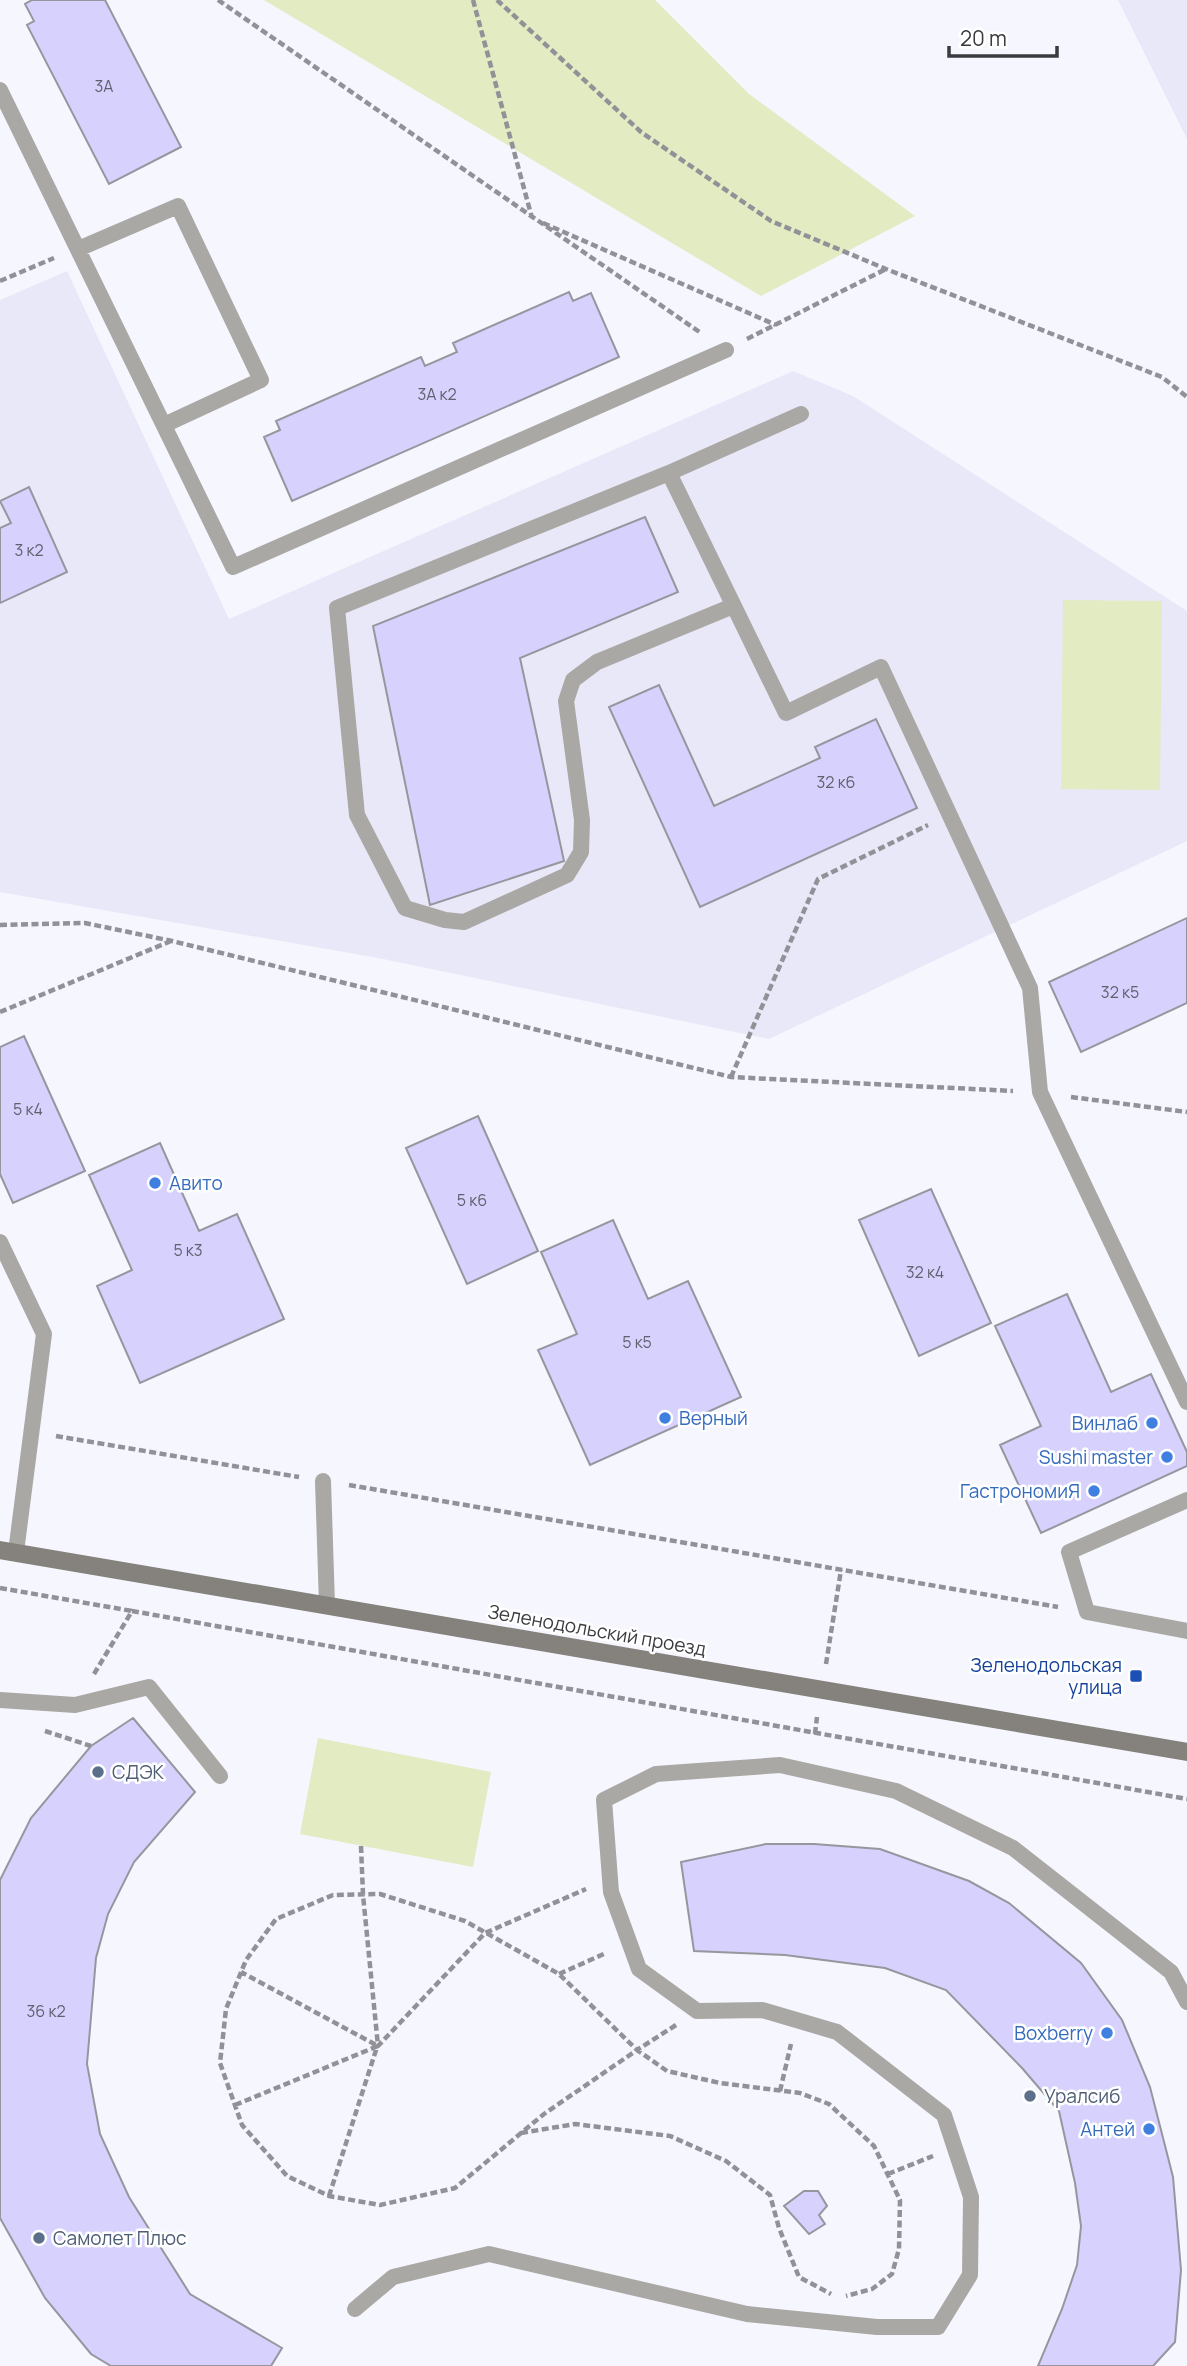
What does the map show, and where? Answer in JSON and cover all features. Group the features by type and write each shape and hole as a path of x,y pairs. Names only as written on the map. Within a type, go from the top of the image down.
{"street":[{"name":"Зеленодольский проезд","path":"8,1551 1187,1752"}],"lane":[{"path":"0,90 233,567 726,350"},
{"path":"78,248 178,206 261,380 164,425"},
{"path":"733,606 597,662 573,680 566,701 582,820 582,841 581,852 567,875 464,922 445,920 405,908 357,815 337,608 669,473 801,414"},
{"path":"669,473 786,713 881,667 1030,988 1040,1092 1187,1402"},
{"path":"0,1242 44,1334 32,1432 8,1551"},
{"path":"323,1481 327,1605"},
{"path":"1187,1500 1069,1552 1087,1612 1187,1631"},
{"path":"0,1700 75,1705 149,1687 220,1776"},
{"path":"355,2308 393,2277 489,2254 747,2314 877,2327 938,2327 970,2275 971,2197 944,2115 837,2032 762,2010 697,2011 639,1969 611,1892 604,1800 656,1774 780,1765 896,1791 1013,1848 1171,1972 1187,2002"}],"path":[{"path":"218,0 726,350 886,269"},
{"path":"473,0 531,217"},
{"path":"498,0 652,139 771,221 1162,377 1187,397"},
{"path":"531,217 777,325"},
{"path":"0,281 78,248"},
{"path":"731,1077 818,879 950,814"},
{"path":"0,925 85,923 172,941 731,1077 1040,1092 1187,1112"},
{"path":"0,1012 172,941"},
{"path":"32,1432 1087,1612"},
{"path":"815,1734 841,1570"},
{"path":"0,1588 1187,1799"},
{"path":"75,1705 132,1611"},
{"path":"330,2196 378,2046 363,1895 361,1846"},
{"path":"235,2105 378,2046 485,1933 610,1879"},
{"path":"521,2133 575,2124 656,2135 670,2137 726,2161 770,2195 799,2277 838,2298 872,2289 892,2274 899,2249 900,2200 874,2146 829,2104 800,2093 720,2083 667,2071 638,2050 559,1974 465,1921 380,1894 333,1895 276,1919 246,1960 226,2009 220,2063 242,2125 287,2176 330,2196 380,2205 456,2188 521,2133 544,2114 638,2050 697,2011"},
{"path":"559,1974 630,1943"},
{"path":"241,1972 378,2046"},
{"path":"780,2091 796,2020"},
{"path":"888,2174 954,2147"}],"shaded area":[{"path":"1118,0 1187,0 1187,139"},
{"path":"67,271 229,619 793,371 853,396 1187,611 1187,841 769,1039 378,958 0,892 0,300"}],"green space":[{"path":"264,0 655,0 749,94 915,216 761,296"},
{"path":"1063,600 1162,601 1160,790 1061,789"},
{"path":"318,1738 491,1772 473,1867 300,1834"}],"building":[{"path":"32,0 105,0 181,147 109,184 27,25 34,21 25,4"},
{"path":"569,292 573,301 591,293 619,357 292,501 264,437 280,430 276,421 421,357 425,366 457,352 453,343"},
{"path":"29,487 67,572 0,603 0,528 11,523 0,501"},
{"path":"645,517 678,592 520,658 564,861 430,905 373,626"},
{"path":"659,685 714,806 820,758 815,747 876,719 917,808 700,907 609,707"},
{"path":"1187,918 1187,1003 1081,1052 1049,982"},
{"path":"24,1036 85,1171 13,1203 0,1174 0,1047"},
{"path":"478,1116 538,1251 467,1284 406,1148"},
{"path":"160,1143 199,1231 237,1214 284,1319 140,1383 97,1286 132,1270 89,1175"},
{"path":"931,1189 991,1323 919,1356 859,1220"},
{"path":"613,1220 648,1299 688,1281 741,1397 590,1465 538,1350 577,1334 541,1252"},
{"path":"1067,1294 1111,1392 1151,1374 1187,1452 1187,1466 1041,1533 1000,1445 1041,1426 995,1326"},
{"path":"133,1718 195,1792 134,1862 108,1914 96,1958 87,2064 100,2134 129,2197 190,2294 282,2348 271,2366 111,2366 91,2354 45,2298 0,2218 0,1880 31,1818 91,1746"},
{"path":"766,1844 814,1844 880,1849 969,1881 1009,1903 1081,1963 1122,2020 1150,2087 1173,2177 1181,2270 1175,2342 1153,2366 1038,2366 1077,2265 1081,2226 1075,2183 1059,2111 1022,2068 946,1990 885,1968 785,1955 694,1951 681,1862"},
{"path":"804,2191 818,2191 827,2206 819,2215 825,2224 809,2234 784,2206"}],"place":[{"name":"Авито","path":"155,1183"},
{"name":"Верный","path":"665,1418"},
{"name":"Винлаб","path":"1152,1423"},
{"name":"Sushi master","path":"1167,1457"},
{"name":"ГастрономиЯ","path":"1094,1491"},
{"name":"Зеленодольская улица","path":"1136,1676"},
{"name":"СДЭК","path":"98,1772"},
{"name":"Boxberry","path":"1107,2033"},
{"name":"Уралсиб","path":"1030,2096"},
{"name":"Антей","path":"1149,2129"},
{"name":"Самолет Плюс","path":"39,2238"}]}
